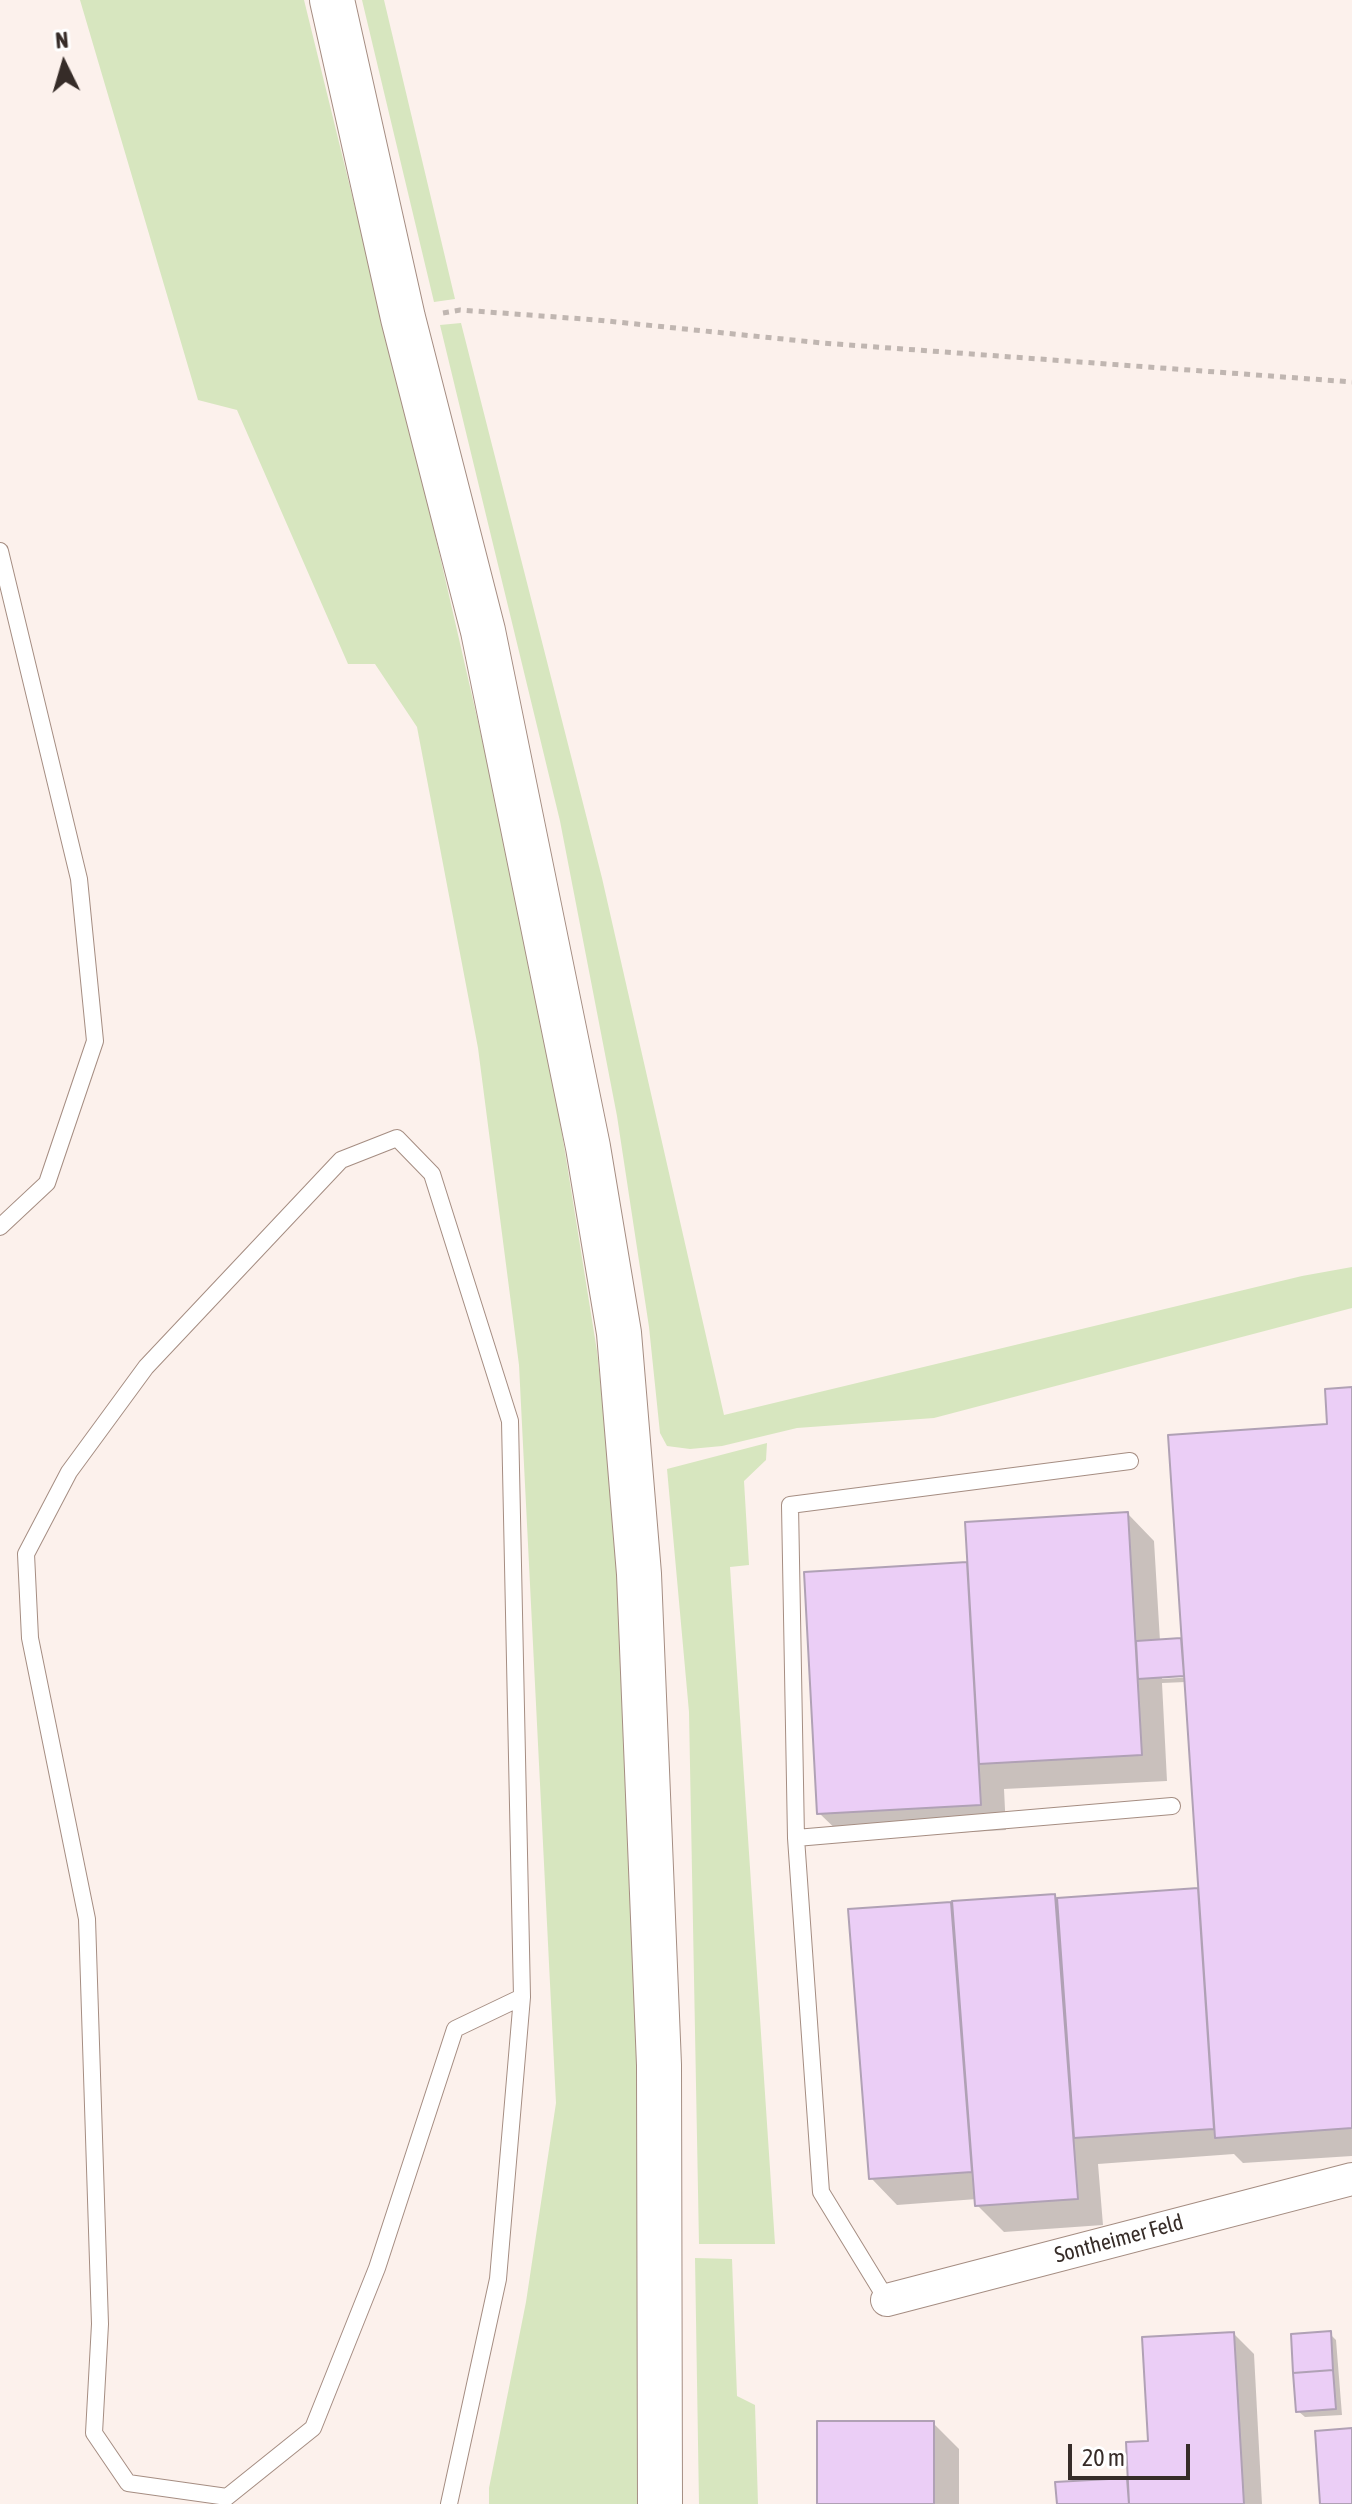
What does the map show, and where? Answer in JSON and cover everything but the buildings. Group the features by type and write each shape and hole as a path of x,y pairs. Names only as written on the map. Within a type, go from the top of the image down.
{"main road":[{"path":"332,0 403,318 483,631 588,1147 619,1333 639,1574 659,2065 660,2504"}],"street":[{"name":"Sontheimer Feld","path":"887,2300 1352,2179"}],"lane":[{"path":"0,551 79,879 95,1041 47,1183 0,1227"},
{"path":"449,2504 498,2279 522,1997 510,1421 432,1174 397,1138 341,1160 146,1367 69,1472 26,1554 30,1638 87,1919 100,2324 94,2433 128,2483 227,2497 313,2428 377,2268 455,2029 522,1997"},
{"path":"887,2300 821,2192 796,1838 790,1505 1130,1461"},
{"path":"796,1838 1172,1806"}],"path":[{"path":"403,318 460,310 490,312 822,343 1352,382"}],"green space":[{"path":"80,0 304,0 428,504 513,874 561,1127 597,1351 618,1554 639,2077 643,2504 489,2504 489,2488 526,2302 556,2103 519,1365 478,1048 417,727 375,664 348,664 237,410 198,400"},
{"path":"362,0 384,0 455,299 434,302"},
{"path":"461,323 602,878 724,1415 1302,1276 1352,1267 1352,1308 934,1418 797,1428 722,1446 690,1449 667,1446 660,1433 649,1327 617,1116 560,821 440,325"},
{"path":"767,1443 766,1460 744,1481 749,1565 730,1567 775,2244 699,2244 689,1712 667,1469"},
{"path":"695,2258 732,2259 737,2396 755,2405 758,2504 699,2504"}]}
